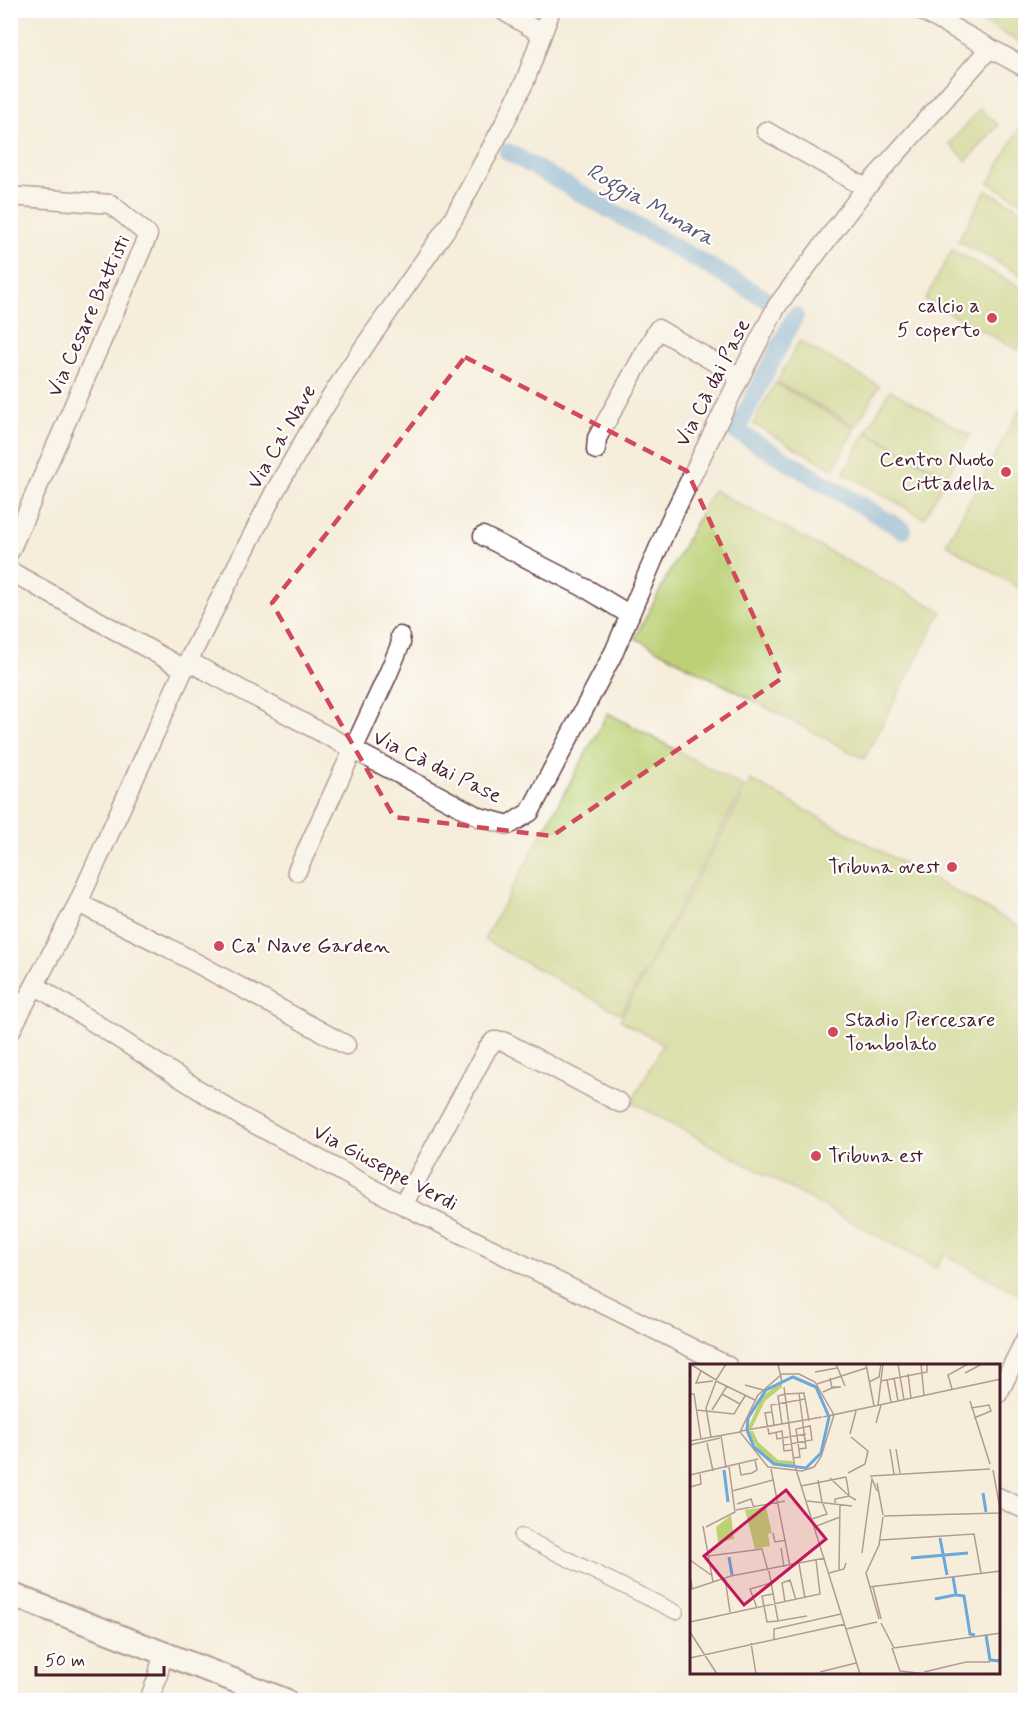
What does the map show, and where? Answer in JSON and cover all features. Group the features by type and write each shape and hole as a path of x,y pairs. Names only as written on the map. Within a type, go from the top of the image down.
{"street":[{"path":"502,10 542,34"},
{"name":"Via Ca' Nave","path":"10,1032 78,903 186,665 274,494 348,370 453,219 525,81 551,10"},
{"path":"921,10 1026,68"},
{"name":"Via Cà dai Pase","path":"10,571 479,817 510,825 530,812 614,652 669,524 777,306 866,188 990,48"},
{"path":"766,131 866,188"},
{"name":"Via Cesare Battisti","path":"10,196 111,204 148,236 10,551"},
{"path":"596,450 597,438 658,329 740,377"},
{"path":"483,536 630,615"},
{"name":"Via Cà dai Pase","path":"297,871 388,674 401,643 400,636"},
{"path":"78,903 168,947 346,1045"},
{"name":"Via Giuseppe Verdi","path":"35,985 240,1116 403,1205 724,1364"},
{"path":"403,1205 487,1049 494,1041 509,1044 620,1103"},
{"path":"1000,1392 1026,1338"},
{"path":"1000,1497 1026,1510"},
{"path":"521,1536 675,1612"},
{"path":"10,1594 281,1700"},
{"path":"149,1701 163,1653"}],"highlighted area":[{"path":"465,357 687,471 782,678 552,836 394,817 272,603"}],"green space":[{"path":"963,11 1025,11 1025,45"},
{"path":"980,109 998,125 967,161 949,144"},
{"path":"1021,125 1025,128 1025,203 989,183"},
{"name":"calcio a 5 coperto","path":"986,190 1025,212 1025,277 958,241"},
{"name":"calcio a 5 coperto","path":"952,250 1025,290 1025,336 1018,350 925,300"},
{"path":"799,341 879,386 856,426 777,382"},
{"path":"775,383 855,428 833,469 753,424"},
{"path":"890,390 970,435 947,476 867,431"},
{"name":"Centro Nuoto Cittadella","path":"1025,400 1025,592 946,544"},
{"path":"866,432 946,477 924,518 844,473"},
{"path":"713,490 942,611 864,759 635,638"},
{"path":"608,713 744,787 621,1014 484,940"},
{"name":"Stadio Piercesare Tombolato","path":"751,780 1025,930 1026,1292 1023,1296 944,1254 936,1268 632,1102 663,1044 620,1020"}],"waterway":[{"name":"Roggia Munara","path":"508,152 768,300"},
{"name":"Roggia Munara","path":"795,316 736,431 903,530"}],"place":[{"name":"calcio a 5 coperto","path":"992,318"},
{"name":"Centro Nuoto Cittadella","path":"1006,472"},
{"name":"Tribuna ovest","path":"952,867"},
{"name":"Ca' Nave Garden","path":"219,946"},
{"name":"Stadio Piercesare Tombolato","path":"833,1032"},
{"name":"Tribuna est","path":"816,1156"}]}
